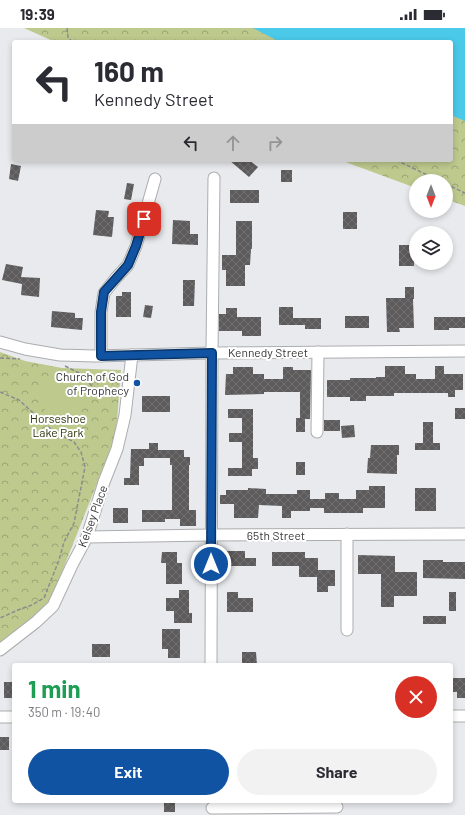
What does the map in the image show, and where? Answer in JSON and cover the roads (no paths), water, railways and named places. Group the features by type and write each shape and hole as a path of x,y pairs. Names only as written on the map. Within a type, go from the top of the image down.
{"street":[{"path":"211,663 214,178"},
{"path":"101,356 101,312 104,292 128,265 136,246 155,179"},
{"name":"Kennedy Street","path":"0,342 25,349 60,355 101,356 212,353 465,351"},
{"path":"317,432 318,352"},
{"name":"Kelsey Place","path":"0,650 36,622 53,606 87,537 104,482 117,449 125,416 132,355"},
{"path":"346,534 347,630"},
{"name":"65th Street","path":"87,537 465,534"},
{"path":"453,716 465,716"},
{"path":"0,717 12,717"},
{"path":"212,808 337,807"}],"water":[{"path":"253,28 465,28 465,121 453,116 453,40 276,40"}],"place":[{"name":"Church of God of Prophecy","path":"137,383"}],"park label":[{"name":"Horseshoe Lake Park","path":"58,425"}]}
